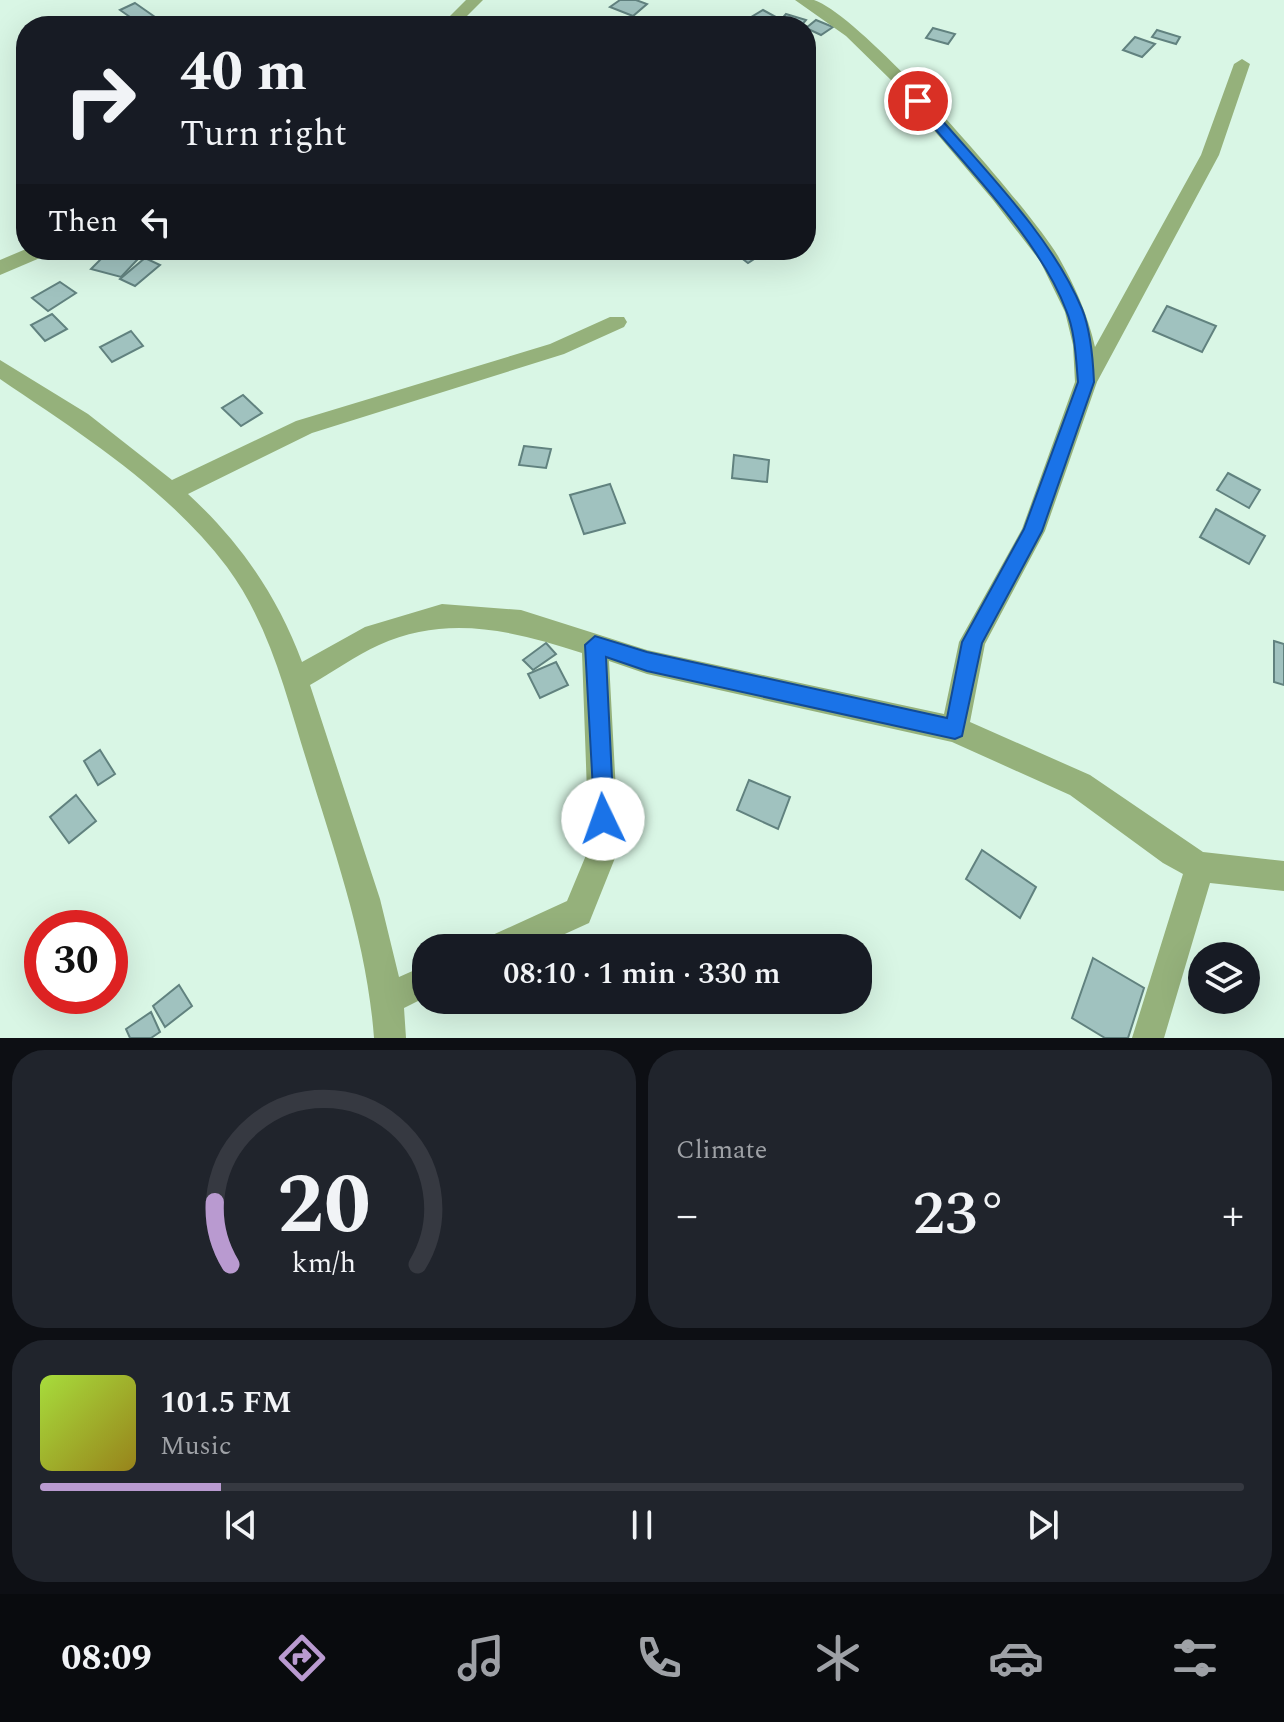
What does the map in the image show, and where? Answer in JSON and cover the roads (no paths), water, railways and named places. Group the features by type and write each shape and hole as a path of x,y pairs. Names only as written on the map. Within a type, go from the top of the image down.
{"street":[{"path":"458,16 475,0"},
{"path":"803,0 827,12 899,78 1049,258 1075,312 1084,345 1086,382"},
{"path":"955,729 972,642 1033,531 1086,382 1210,155 1242,64"},
{"path":"168,493 304,427 557,349 617,322"},
{"path":"0,368 90,427 168,493 235,559 265,608 294,680 372,923 389,998 390,1038"},
{"path":"294,680 374,635 442,615 521,621 647,662 955,729 1080,785 1173,853 1200,867 1284,876"},
{"path":"530,934 578,912 604,848 595,645"},
{"path":"1148,1038 1200,867"},
{"path":"389,998 412,987"}]}
